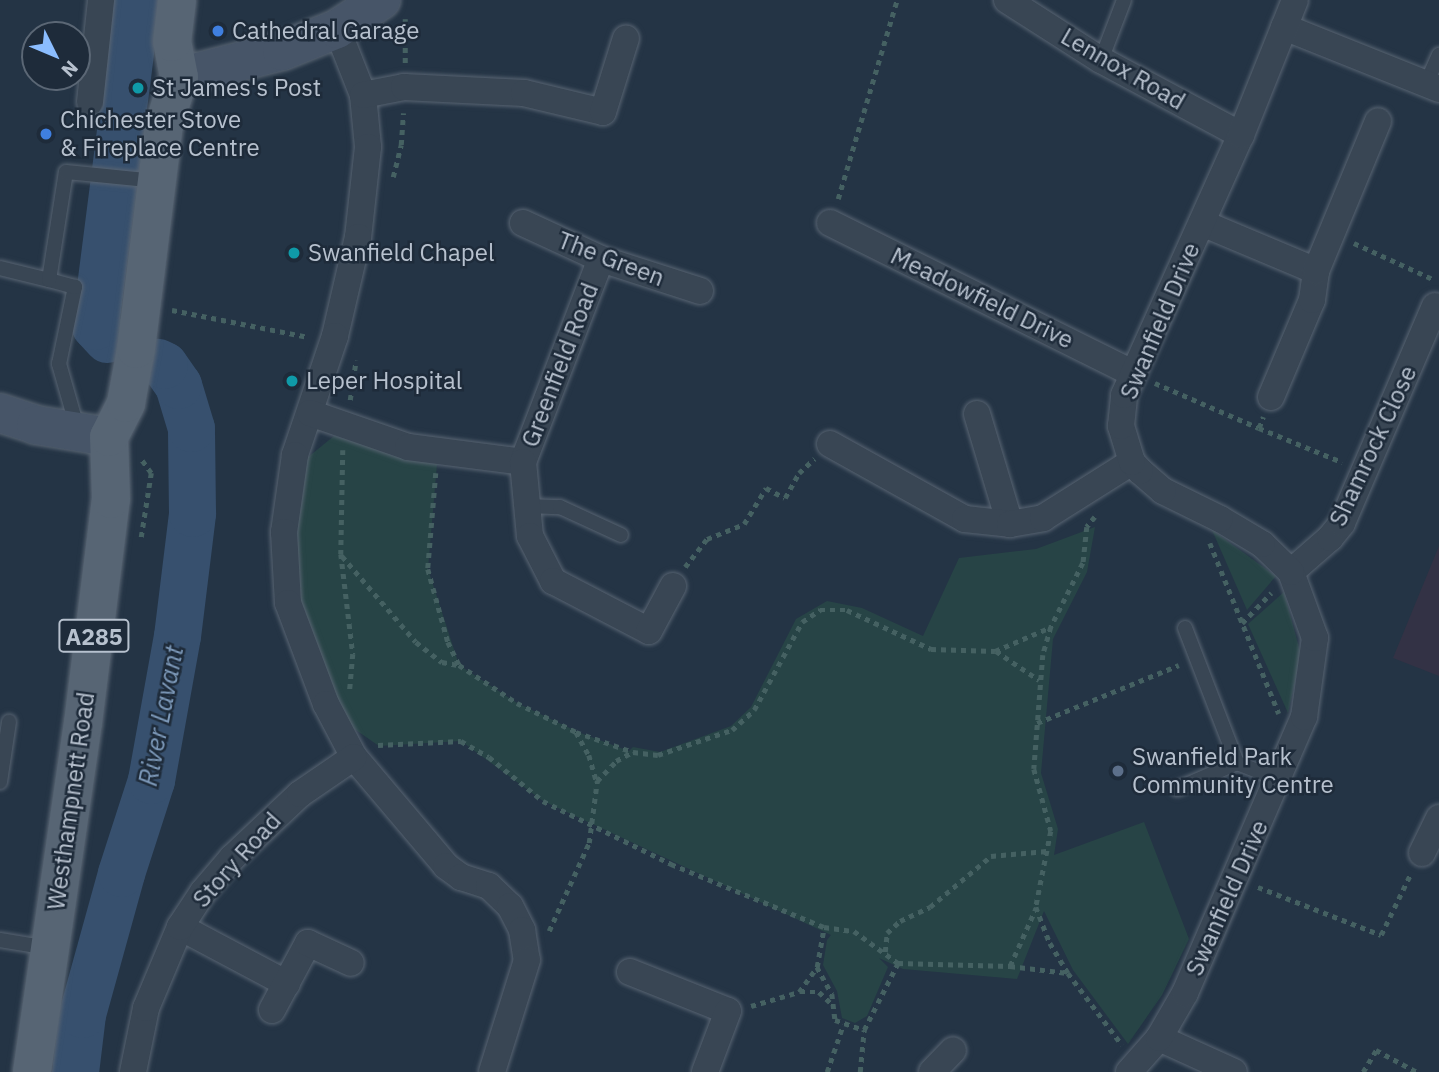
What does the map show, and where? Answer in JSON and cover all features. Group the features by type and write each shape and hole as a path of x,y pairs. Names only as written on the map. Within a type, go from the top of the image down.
{"main road":[{"name":"A285","path":"177,0 172,42 179,77"},
{"path":"179,77 282,51 393,2"},
{"name":"Westhampnett Road","path":"32,1072 83,723 111,499 93,434 126,403 143,287 145,180 179,77"},
{"path":"0,413 36,425 93,434"}],"street":[{"path":"90,102 101,0"},
{"name":"Lennox Road","path":"1007,0 1101,60 1241,135"},
{"name":"Swanfield Drive","path":"1133,1069 1159,1038 1185,993 1304,717 1315,638 1291,572 1262,544 1163,491 1132,461 1121,426 1124,395 1241,135 1295,0"},
{"path":"1284,27 1433,86"},
{"path":"337,29 363,95 368,147 358,237 332,342 295,455 284,532 288,603 326,704 361,747 446,866 461,877 488,886 510,906 522,930 527,960 492,1072"},
{"path":"363,95 404,87 524,93 603,112 626,38"},
{"path":"1271,397 1311,300 1316,271 1378,121"},
{"name":"The Green","path":"523,223 601,259 700,291"},
{"name":"Meadowfield Drive","path":"830,223 1134,374"},
{"path":"1202,223 1316,271"},
{"name":"Greenfield Road","path":"310,413 346,428 408,447 523,462 601,259"},
{"name":"Shamrock Close","path":"1291,572 1330,538 1342,523 1437,294"},
{"path":"977,414 1010,524"},
{"path":"830,444 965,519 1010,524 1043,518 1132,461"},
{"path":"523,462 530,536 553,581 649,631 673,586"},
{"name":"Story Road","path":"132,1072 146,1008 180,927 203,892 261,829 300,793 361,747"},
{"path":"1422,852 1439,818"},
{"path":"180,927 287,984"},
{"path":"272,1010 308,943 351,963"},
{"path":"631,972 728,1011 705,1072"},
{"path":"1159,1038 1234,1072"},
{"path":"932,1072 953,1050"}],"lane":[{"path":"1101,60 1124,0"},
{"path":"1433,86 1439,55"},
{"path":"49,280 66,172 145,180"},
{"path":"0,268 75,287 60,364 93,434"},
{"path":"527,506 559,506 621,535"},
{"path":"1185,628 1237,763"},
{"path":"0,782 9,722"},
{"path":"1177,789 1237,763 1278,779"},
{"path":"0,940 50,948"}],"path":[{"path":"830,223 897,0"},
{"path":"391,185 401,145 404,87 393,2"},
{"path":"1332,233 1437,294"},
{"path":"143,287 160,289 158,307 332,342"},
{"path":"349,694 353,654 341,554 341,469 356,359"},
{"path":"1134,374 1365,471"},
{"path":"1259,428 1271,397"},
{"path":"673,586 691,556 707,539 744,524 766,488 785,498 799,473 830,444"},
{"path":"438,452 428,569 448,642 459,666"},
{"path":"1195,506 1292,747"},
{"path":"1010,966 1036,907 1051,831 1034,769 1039,680 1051,627 1083,563 1087,527 1096,516"},
{"path":"341,554 416,642 442,662 459,666 517,703 576,732 633,752 658,755 732,730 754,710 802,622 820,610 847,610 931,649 995,651 1051,627"},
{"path":"1242,623 1291,572"},
{"path":"995,651 1039,680"},
{"path":"1037,723 1196,658"},
{"path":"527,960 544,942 589,843 597,781 589,755 576,732"},
{"path":"361,747 461,741 489,757 543,800 590,824 671,864 824,927 854,931 898,963 1010,966 1068,973"},
{"path":"597,781 616,761 633,752"},
{"path":"885,953 887,933 900,921 929,907 991,856 1047,851"},
{"path":"1236,878 1381,934 1422,852"},
{"path":"1036,907 1050,943 1133,1069"},
{"path":"799,992 817,967 824,927"},
{"path":"860,1072 864,1030 898,963"},
{"path":"817,967 832,994 835,1020 843,1025 864,1030"},
{"path":"728,1011 799,992 819,992 833,1004"},
{"path":"827,1072 843,1025"},
{"path":"1363,1072 1376,1049 1417,1072"}],"shaded area":[{"path":"1439,546 1439,676 1393,658"}],"green space":[{"path":"334,436 437,464 428,569 459,665 517,703 578,732 629,751 633,747 660,752 731,726 751,707 796,619 827,601 862,608 923,636 959,558 1036,549 1095,527 1087,572 1053,639 1041,773 1058,829 1054,855 1144,822 1189,939 1162,995 1128,1044 1073,970 1044,911 1017,979 903,969 879,958 888,967 867,1016 855,1023 842,1018 837,991 823,965 827,940 831,935 543,801 461,741 379,746 340,719 299,601 294,538 307,458"},
{"path":"1212,530 1276,576 1247,610"},
{"path":"1284,592 1301,655 1288,713 1248,624"}],"waterway":[{"name":"River Lavant","path":"107,339 95,326 137,0"},
{"name":"River Lavant","path":"75,1072 82,1014 121,873 151,780 177,636 192,513 191,428 178,385 164,365 158,362"}],"place":[{"name":"Cathedral Garage","path":"218,31"},
{"name":"St James's Post","path":"138,88"},
{"name":"Chichester Stove & Fireplace Centre","path":"46,134"},
{"name":"Swanfield Chapel","path":"294,253"},
{"name":"Leper Hospital","path":"292,381"},
{"name":"Swanfield Park Community Centre","path":"1118,771"}]}
